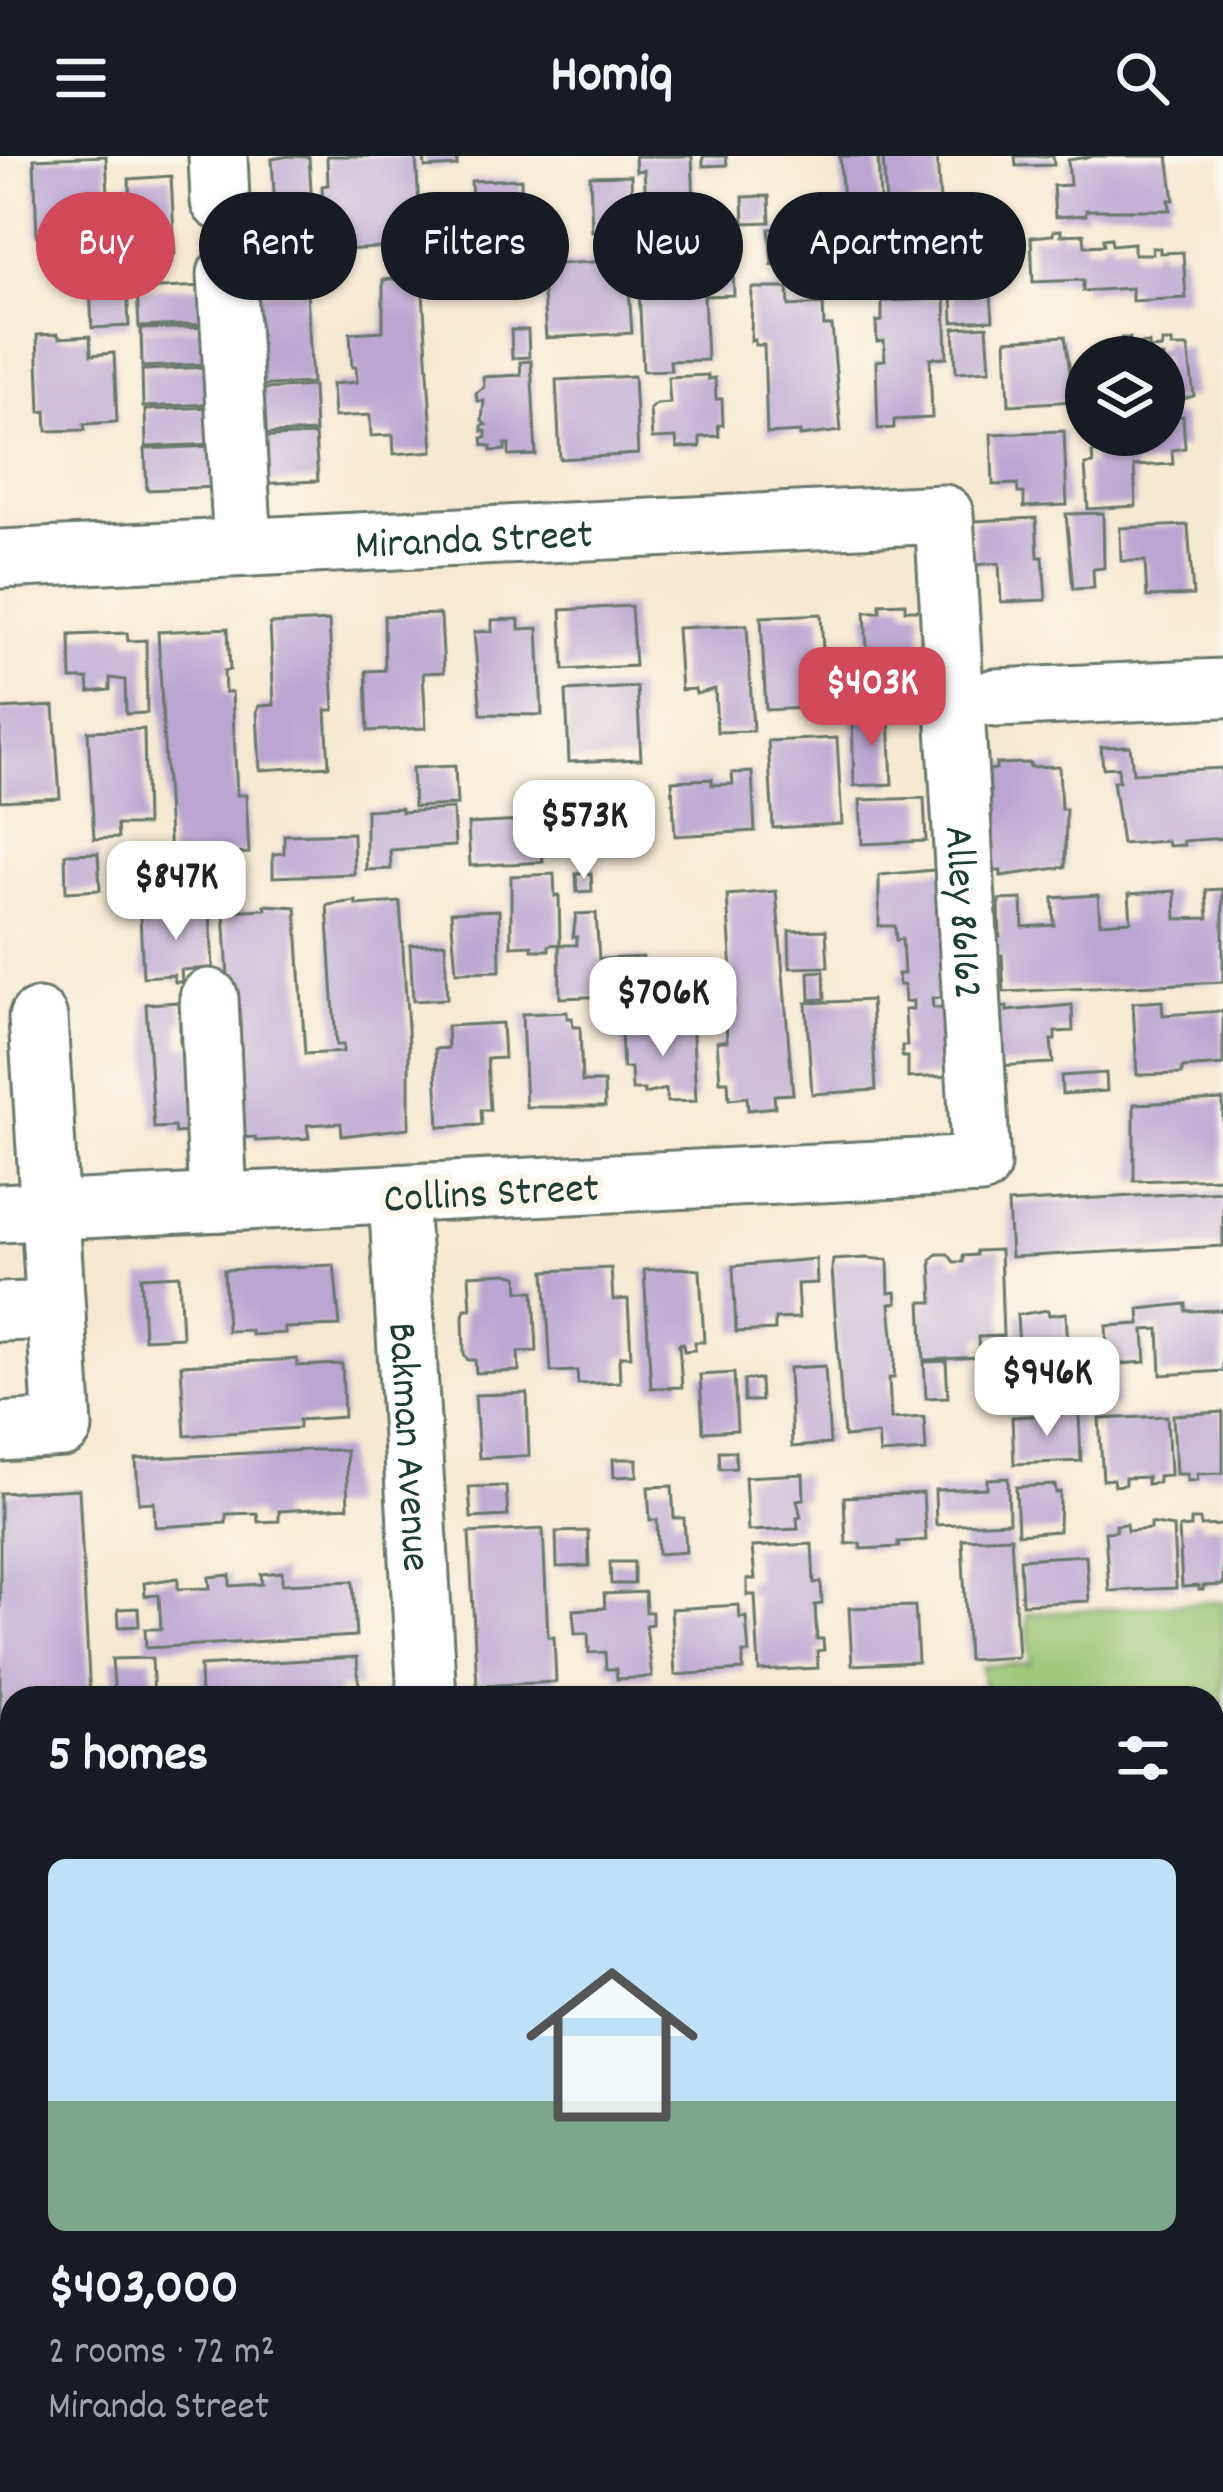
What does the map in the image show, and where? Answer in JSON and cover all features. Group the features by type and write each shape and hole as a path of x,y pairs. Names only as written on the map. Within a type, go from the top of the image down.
{"street":[{"path":"229,300 243,548"},
{"name":"Miranda Street","path":"0,559 944,514"},
{"name":"Alley 86162","path":"944,514 981,1165"},
{"path":"995,698 1223,688"},
{"path":"209,998 218,1202"},
{"path":"0,1432 63,1428 56,1310 25,1212 38,1018"},
{"name":"Collins Street","path":"25,1212 981,1165"},
{"name":"Bakman Avenue","path":"398,1195 426,1686"},
{"path":"0,1312 56,1310"}],"green space":[{"path":"1223,1601 1223,1686 983,1686 982,1666 1030,1663 1027,1614"}],"building":[{"path":"106,156 108,192 36,192 36,210 34,159"},
{"path":"327,156 416,156 418,192 381,192 381,248 357,249 357,192 322,192 322,186 328,185"},
{"path":"424,156 457,156 457,166 425,168"},
{"path":"635,156 692,156 694,192 645,192 644,170 636,171"},
{"path":"703,156 726,156 727,165 703,166"},
{"path":"840,156 878,156 880,192 842,192"},
{"path":"883,156 937,156 939,192 885,192"},
{"path":"1015,156 1053,156 1054,165 1016,166"},
{"path":"1168,156 1174,200 1169,200 1170,210 1086,210 1086,215 1055,217 1053,186 1070,185 1068,160"},
{"path":"309,157 311,192 274,192 272,159"},
{"path":"631,175 632,192 593,192 592,231 590,176"},
{"path":"171,176 172,192 130,192 129,179"},
{"path":"521,179 521,192 472,192 471,181"},
{"path":"767,196 767,222 744,223 743,197"},
{"path":"1061,230 1061,235 1084,234 1085,246 1104,245 1103,239 1111,238 1112,245 1134,243 1134,254 1153,254 1152,248 1160,248 1160,253 1183,252 1186,298 1132,301 1132,288 1083,291 1083,280 1033,282 1031,237"},
{"path":"593,262 593,300 630,300 632,333 546,338 543,300 569,300 569,263"},
{"path":"199,286 199,300 207,300 208,324 139,327 138,300 175,300 175,287"},
{"path":"752,288 767,288 767,300 789,300 789,306 823,304 824,326 832,326 841,431 767,434 764,345 751,341"},
{"path":"91,300 128,300 129,326 92,328"},
{"path":"243,300 308,300 312,383 249,386"},
{"path":"383,300 423,300 433,451 394,454 393,435 371,436 370,415 334,417 332,384 357,382 350,333 383,331"},
{"path":"640,300 704,300 707,360 670,361 671,370 643,371"},
{"path":"945,300 947,357 930,358 932,418 894,420 894,428 878,429 876,361 885,360 884,341 877,342 876,322 882,321 882,301"},
{"path":"952,300 991,300 993,320 953,322"},
{"path":"987,326 990,370 956,372 954,328"},
{"path":"210,327 211,364 142,367 141,329"},
{"path":"511,330 528,330 529,357 512,358"},
{"path":"58,334 59,338 90,336 91,355 114,353 117,422 84,424 85,430 47,431 46,411 40,412 37,335"},
{"path":"1065,336 1065,402 1009,405 1006,340"},
{"path":"1185,347 1188,347 1194,396 1185,399"},
{"path":"531,361 536,455 509,456 509,444 505,450 491,451 491,446 483,445 484,401 477,401 476,393 484,387 483,377 521,375 520,362"},
{"path":"211,367 212,404 143,407 142,370"},
{"path":"708,375 708,379 715,378 716,399 722,399 719,436 700,437 700,447 677,448 676,438 652,439 650,409 670,403 668,377"},
{"path":"634,376 638,454 560,459 556,380"},
{"path":"313,386 315,432 251,435 249,390"},
{"path":"213,407 215,444 146,447 145,410"},
{"path":"1064,431 1067,505 1024,507 1024,493 1018,493 1017,484 993,485 991,434"},
{"path":"315,435 318,481 254,484 251,438"},
{"path":"215,446 216,487 147,490 145,449"},
{"path":"1092,456 1172,456 1173,464 1134,466 1136,506 1088,509 1085,465 1093,464"},
{"path":"1103,513 1104,568 1093,569 1094,588 1073,589 1066,514"},
{"path":"1036,518 1046,600 1001,602 999,563 975,565 973,521"},
{"path":"1188,525 1193,595 1147,597 1145,561 1121,561 1120,528"},
{"path":"905,603 905,610 920,610 925,717 904,717 899,684 869,686 865,612 880,612 880,604"},
{"path":"631,606 635,666 564,670 561,610"},
{"path":"438,614 444,672 423,673 426,728 368,731 366,671 385,670 384,616"},
{"path":"821,614 826,707 766,710 761,617"},
{"path":"519,619 519,629 538,628 542,715 481,714 474,632 492,631 492,620"},
{"path":"329,621 334,710 326,710 329,766 260,770 257,711 259,706 274,705 270,624"},
{"path":"747,625 753,731 717,732 715,689 696,694 695,689 681,690 677,628"},
{"path":"228,628 230,670 224,671 225,692 232,692 237,795 246,795 249,853 170,857 158,632"},
{"path":"127,633 128,641 146,640 147,713 126,714 125,680 110,678 110,690 89,692 88,679 71,679 70,635"},
{"path":"637,687 641,759 569,762 566,691"},
{"path":"54,706 60,798 0,801 0,709"},
{"path":"889,713 892,784 854,786 852,714"},
{"path":"144,729 146,825 117,825 118,838 94,839 88,731"},
{"path":"837,738 842,824 773,828 768,741"},
{"path":"1130,746 1133,773 1222,768 1223,838 1168,846 1167,841 1122,844 1113,781 1119,781 1118,767 1103,768 1101,747"},
{"path":"1030,763 1030,767 1059,766 1061,809 1066,809 1065,867 1001,876 1001,871 994,871 989,770 996,769 996,764"},
{"path":"455,766 457,805 414,807 412,768"},
{"path":"752,772 755,831 675,836 672,781 712,779 712,785 733,784 732,773"},
{"path":"645,792 647,832 573,836 571,796"},
{"path":"924,798 926,841 862,844 860,800"},
{"path":"401,808 401,812 453,809 455,846 390,850 391,869 366,870 366,810"},
{"path":"541,820 543,862 470,866 468,824"},
{"path":"353,833 354,874 273,877 273,854 284,853 284,835"},
{"path":"98,853 100,890 66,892 65,854"},
{"path":"945,869 951,998 932,998 933,1008 948,1008 951,1076 908,1078 908,1057 902,1057 902,1046 907,1046 905,1010 913,1009 913,1001 905,1002 904,985 899,985 898,974 904,974 902,939 896,940 895,926 879,926 879,875"},
{"path":"591,873 592,891 577,892 576,874"},
{"path":"554,874 560,944 549,945 549,950 511,946 511,876"},
{"path":"1223,889 1223,982 1004,992 1002,955 996,956 999,900 1022,899 1023,927 1054,925 1053,898 1098,895 1100,923 1131,921 1129,894 1175,891 1176,919 1208,918 1206,890"},
{"path":"776,891 793,1094 774,1095 775,1107 748,1110 747,1097 729,1099 728,1081 720,1081 717,1041 727,1041 725,1004 734,1004 727,895"},
{"path":"356,901 356,905 400,902 409,1128 342,1136 341,1123 307,1125 309,1138 238,1138 224,911 266,909 265,905 296,907 305,1054 343,1052 343,1045 336,1045 327,905"},
{"path":"186,909 186,913 210,912 213,968 181,970 182,982 175,982 174,975 143,977 140,916 158,911 159,915 180,914 179,910"},
{"path":"499,910 500,971 456,972 451,912"},
{"path":"596,913 599,959 643,957 644,995 560,998 559,945 577,945 573,937 576,914"},
{"path":"826,930 828,967 790,968 789,931"},
{"path":"445,943 447,999 413,1001 410,945"},
{"path":"824,971 825,999 810,1000 809,972"},
{"path":"871,1000 876,1090 812,1094 806,1003"},
{"path":"1162,1001 1163,1015 1223,1011 1223,1065 1182,1068 1182,1074 1137,1075 1133,1003"},
{"path":"180,1002 185,1021 180,1022 180,1045 206,1044 211,1131 175,1133 174,1127 154,1128 146,1004"},
{"path":"1072,1005 1073,1031 1055,1032 1051,1040 1053,1063 995,1066 992,1008"},
{"path":"567,1012 573,1027 580,1027 582,1082 604,1082 605,1107 526,1107 522,1014"},
{"path":"692,1014 696,1101 667,1102 666,1089 644,1094 644,1090 632,1090 631,1068 623,1068 621,1034 663,1032 662,1016"},
{"path":"502,1023 504,1058 487,1059 490,1110 481,1110 482,1125 439,1127 435,1049 448,1048 447,1026"},
{"path":"1106,1073 1107,1091 1062,1094 1061,1076"},
{"path":"1223,1100 1223,1178 1134,1181 1134,1104"},
{"path":"1223,1191 1223,1246 1011,1257 1008,1203"},
{"path":"1000,1250 1003,1336 978,1337 979,1357 924,1360 921,1302 933,1302 931,1260 937,1254 948,1254 954,1262 963,1262 963,1256 976,1255 976,1251"},
{"path":"816,1259 817,1283 797,1284 799,1318 775,1319 775,1330 736,1332 733,1266"},
{"path":"833,1260 888,1260 889,1293 896,1292 897,1303 890,1304 895,1358 894,1378 889,1378 891,1419 924,1417 926,1451 880,1454 878,1434 844,1437"},
{"path":"334,1265 340,1326 284,1328 285,1333 251,1335 251,1330 227,1331 224,1270"},
{"path":"611,1268 613,1300 628,1299 631,1356 619,1360 620,1382 578,1384 577,1371 551,1372 545,1271"},
{"path":"644,1270 700,1270 704,1342 695,1342 695,1350 684,1351 683,1343 679,1344 682,1387 651,1388"},
{"path":"179,1275 182,1337 144,1339 141,1277"},
{"path":"469,1275 518,1276 519,1291 534,1291 537,1351 518,1352 519,1371 476,1373 475,1360 464,1354 463,1316 465,1309 471,1309"},
{"path":"1186,1304 1186,1311 1223,1310 1223,1371 1161,1375 1159,1329 1144,1330 1146,1362 1118,1364 1117,1406 1074,1408 1072,1359 1099,1357 1099,1367 1108,1365 1106,1326 1140,1324 1139,1309"},
{"path":"1048,1310 1049,1315 1066,1313 1069,1362 1066,1369 1059,1369 1060,1379 1021,1381 1017,1315"},
{"path":"297,1359 297,1366 342,1364 344,1417 299,1420 299,1428 185,1436 181,1365"},
{"path":"946,1361 948,1397 926,1398 924,1362"},
{"path":"825,1366 830,1444 792,1447 789,1368"},
{"path":"734,1373 737,1430 703,1432 700,1375"},
{"path":"760,1379 761,1401 744,1401 744,1380"},
{"path":"1071,1390 1072,1410 1045,1412 1044,1391"},
{"path":"527,1393 529,1456 479,1458 475,1395"},
{"path":"1223,1412 1223,1473 1197,1474 1198,1480 1187,1481 1187,1474 1176,1474 1173,1415"},
{"path":"1079,1413 1081,1461 1014,1464 1012,1417"},
{"path":"1167,1416 1170,1475 1147,1484 1147,1477 1125,1478 1125,1485 1114,1486 1113,1479 1103,1480 1099,1419"},
{"path":"346,1450 348,1507 279,1511 279,1521 258,1522 257,1513 226,1514 226,1523 155,1527 154,1502 139,1503 136,1459"},
{"path":"719,1451 735,1451 736,1468 720,1469"},
{"path":"613,1459 637,1459 637,1476 614,1477"},
{"path":"803,1474 804,1499 797,1500 798,1529 748,1531 745,1477"},
{"path":"1008,1478 1009,1522 936,1525 935,1490 987,1488 987,1479"},
{"path":"1055,1485 1056,1493 1060,1492 1059,1531 1018,1534 1016,1487"},
{"path":"506,1486 508,1516 471,1518 469,1487"},
{"path":"672,1486 674,1518 684,1518 686,1552 658,1554 657,1520 650,1520 648,1487"},
{"path":"79,1489 89,1686 0,1686 0,1493"},
{"path":"923,1493 926,1540 861,1549 860,1543 846,1544 844,1497"},
{"path":"1191,1520 1200,1520 1201,1526 1223,1525 1223,1585 1203,1586 1203,1590 1182,1587 1179,1528 1191,1527"},
{"path":"1150,1523 1173,1527 1176,1588 1109,1591 1105,1532 1126,1524 1127,1531 1150,1529"},
{"path":"543,1529 548,1637 554,1637 556,1682 477,1686 469,1533"},
{"path":"588,1531 589,1566 557,1567 556,1532"},
{"path":"1011,1537 1018,1657 968,1660 962,1539"},
{"path":"812,1544 814,1583 821,1582 822,1604 815,1605 817,1639 823,1639 824,1650 817,1651 818,1668 759,1671 755,1595 747,1595 747,1579 755,1579 752,1547"},
{"path":"1086,1555 1089,1601 1022,1604 1020,1559"},
{"path":"610,1562 634,1562 634,1584 611,1584"},
{"path":"282,1572 282,1584 353,1581 356,1636 146,1648 145,1629 161,1629 159,1595 145,1596 144,1583 178,1578 178,1589 210,1588 209,1577 230,1575 230,1586 262,1584 261,1574"},
{"path":"645,1592 646,1612 652,1612 652,1624 646,1625 652,1677 617,1679 616,1669 606,1669 605,1652 589,1653 588,1633 575,1634 573,1610 605,1608 604,1594"},
{"path":"739,1605 740,1618 746,1617 749,1653 743,1653 743,1670 675,1675 671,1609"},
{"path":"915,1606 918,1662 852,1665 849,1608"},
{"path":"138,1608 139,1626 119,1627 118,1609"},
{"path":"357,1657 359,1686 201,1686 200,1666"},
{"path":"152,1658 153,1686 114,1686 112,1659"}]}
